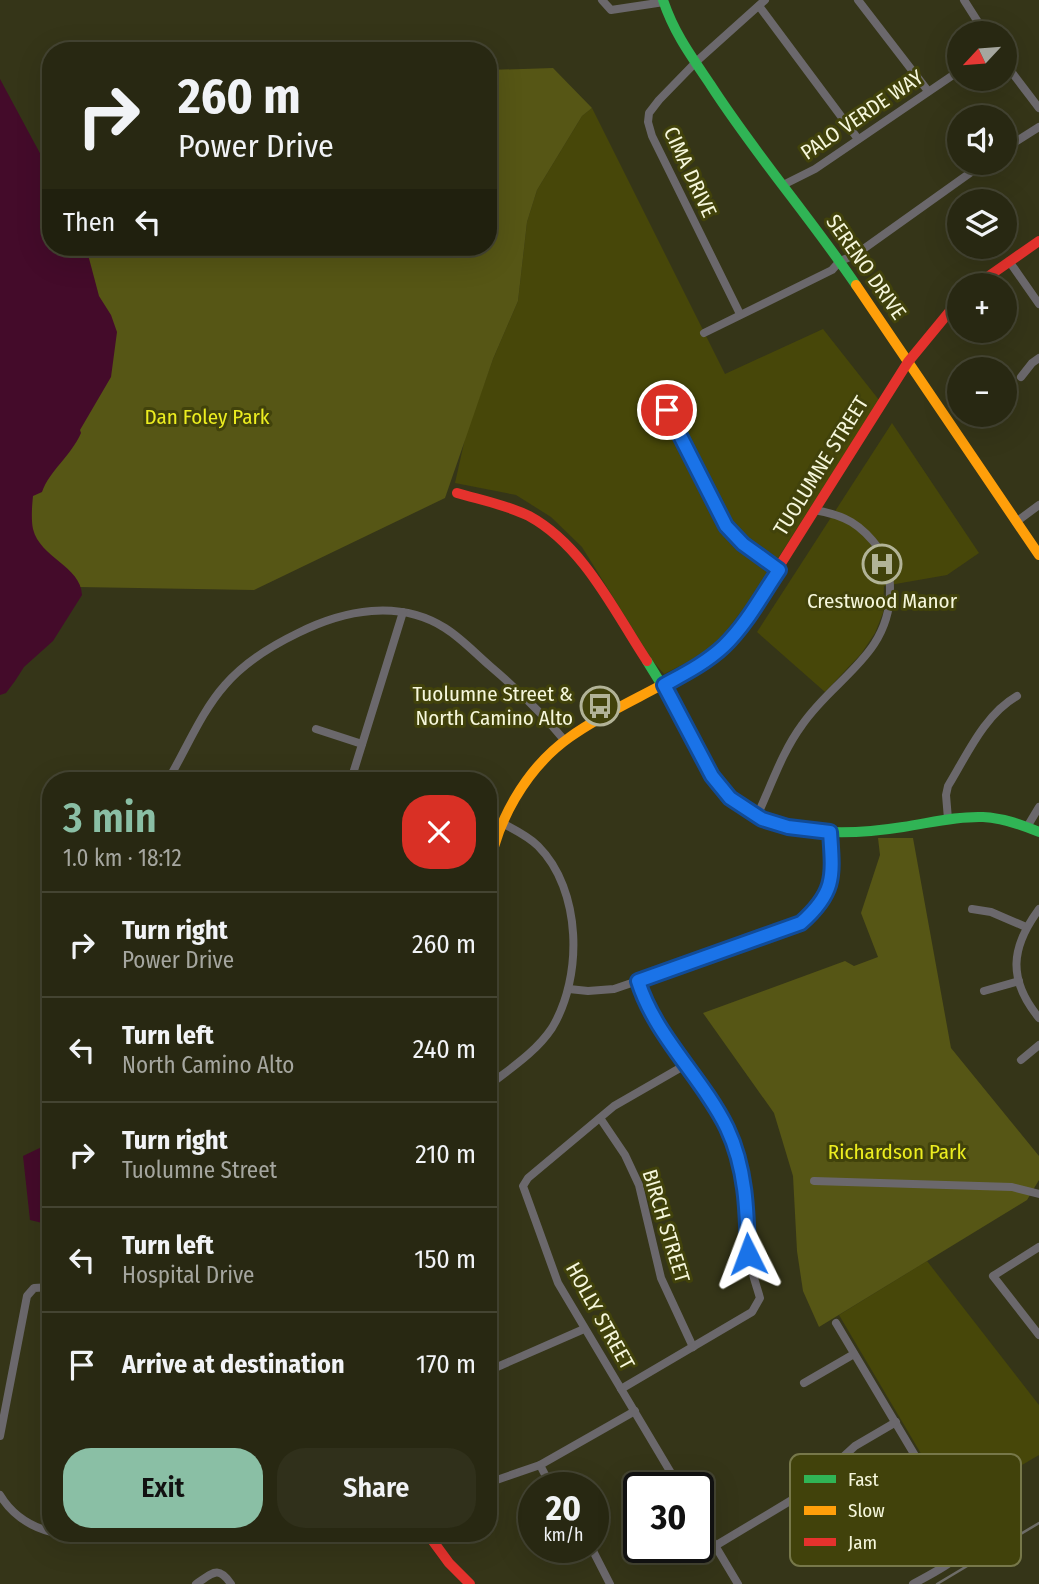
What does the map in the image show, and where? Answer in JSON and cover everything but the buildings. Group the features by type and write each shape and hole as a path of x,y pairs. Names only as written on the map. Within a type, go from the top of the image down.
{"street":[{"path":"602,0 611,10 663,1"},
{"path":"858,0 928,91"},
{"path":"964,0 977,21"},
{"name":"SERENO DRIVE","path":"663,1 672,26 728,112 818,229 1039,555"},
{"path":"762,3 858,139"},
{"name":"CIMA DRIVE","path":"740,314 652,136 648,122 649,113 659,100 697,61 762,3"},
{"name":"PALO VERDE WAY","path":"783,185 815,169 947,79"},
{"path":"1017,79 1039,108"},
{"path":"1017,141 1039,127"},
{"path":"704,333 832,270 840,261 855,255 967,175"},
{"path":"992,273 1039,240"},
{"path":"1009,261 1039,303"},
{"name":"TUOLUMNE STREET","path":"497,836 509,806 536,769 565,741 698,666 724,646 739,630 908,362 947,315"},
{"path":"1021,377 1039,358"},
{"path":"665,400 726,526 743,544 779,570"},
{"path":"457,493 517,510 535,519 567,544 664,685 712,776 730,798 757,816 788,827 830,832 882,830 986,816 1011,820 1039,832"},
{"path":"1016,522 1039,505"},
{"path":"757,816 792,740 803,723 877,641 890,610 890,574 884,556 869,535 859,526 836,514 814,510"},
{"path":"173,772 223,686 257,656 318,623 348,613 377,610 421,617 446,629 530,701 565,741"},
{"path":"353,772 402,612"},
{"path":"948,819 948,786 987,723 1007,702 1017,696"},
{"path":"316,729 362,744"},
{"path":"1027,827 1039,807"},
{"path":"497,1079 541,1043 560,1012 569,989 572,927 569,905 550,861 531,839 502,823"},
{"path":"569,989 603,990 638,981 801,923 819,908 828,891 831,869 830,832"},
{"path":"972,909 991,912 1026,928"},
{"path":"1039,909 1026,928 1017,949 1019,981 1025,997 1039,1018"},
{"path":"621,1389 752,1312 760,1298 748,1254 743,1179 734,1144 726,1126 687,1064 652,1014 638,981"},
{"path":"984,991 1019,981"},
{"path":"1021,1060 1039,1045"},
{"name":"HOLLY STREET","path":"671,1472 555,1276 523,1185 625,1098 687,1064"},
{"name":"BIRCH STREET","path":"600,1118 625,1155 639,1185 658,1269 693,1347"},
{"path":"814,1181 1012,1186 1039,1194"},
{"path":"1039,1247 993,1276 1039,1335"},
{"path":"0,1436 27,1296 34,1288 42,1288"},
{"path":"836,1323 914,1454"},
{"path":"497,1367 584,1329"},
{"path":"804,1383 854,1354"},
{"path":"497,1480 540,1465 635,1411"},
{"path":"847,1454 896,1422"},
{"path":"540,1465 544,1472"},
{"path":"0,1495 6,1505 23,1520 42,1528"},
{"path":"738,1584 715,1546 790,1501"},
{"path":"434,1542 449,1563 470,1584"},
{"path":"599,1563 610,1584"},
{"path":"913,1584 943,1566"},
{"path":"196,1584 219,1572 224,1573 232,1584"}],"shaded area":[{"path":"0,79 42,157 42,256 88,256 99,296 111,315 117,332 111,377 72,449 42,492 33,496 32,525 37,539 75,577 82,595 53,641 24,667 6,693 0,695"},
{"path":"592,108 725,374 823,329 879,400 759,588 719,641 696,658 664,674 652,660 582,547 551,517 516,495 455,483 466,434 493,359 518,301 527,222 537,190 582,116"},
{"name":"Crestwood Manor","path":"892,423 979,553 947,575 884,586 883,613 875,633 861,654 825,692 757,632"},
{"path":"42,1147 42,1223 30,1220 23,1156"},
{"path":"927,1261 1039,1405 1039,1455 1021,1466 1021,1454 921,1454 839,1315"}],"green space":[{"name":"Dan Foley Park","path":"553,68 592,108 582,116 537,190 527,222 518,301 493,359 445,498 254,590 20,586 50,256 497,256 497,70"},
{"name":"Richardson Park","path":"878,838 913,838 951,1048 1039,1156 1039,1180 1027,1200 819,1327 803,1291 797,1251 793,1176 774,1113 703,1013 845,961 854,966 878,957 861,913 880,855"}],"railway":[{"path":"1021,1534 1039,1523"},
{"path":"937,1584 967,1566"}],"traffic: fast":[{"path":"663,0 684,44 727,110 856,285"},
{"path":"647,661 721,786 745,808 765,819 810,831 858,832 983,817 1011,822 1039,832"}],"traffic: slow":[{"path":"856,285 1039,555"},
{"path":"497,837 526,781 554,750 589,724 668,682 726,643"}],"traffic: jam":[{"path":"993,273 1039,241"},
{"path":"726,643 739,630 908,362 947,315"},
{"path":"457,493 521,512 549,529 566,544 610,601 647,661"},
{"path":"434,1542 449,1563 470,1584"}],"place":[{"name":"Crestwood Manor","path":"882,564"},
{"name":"Tuolumne Street & North Camino Alto","path":"600,706"}],"route":[{"path":"667,410 726,526 743,544 779,570 739,630 724,646 698,666 664,685 712,776 730,798 762,819 788,827 830,832 832,858 828,891 819,908 801,923 638,981 652,1014 715,1107 734,1144 746,1195 748,1254"}]}
